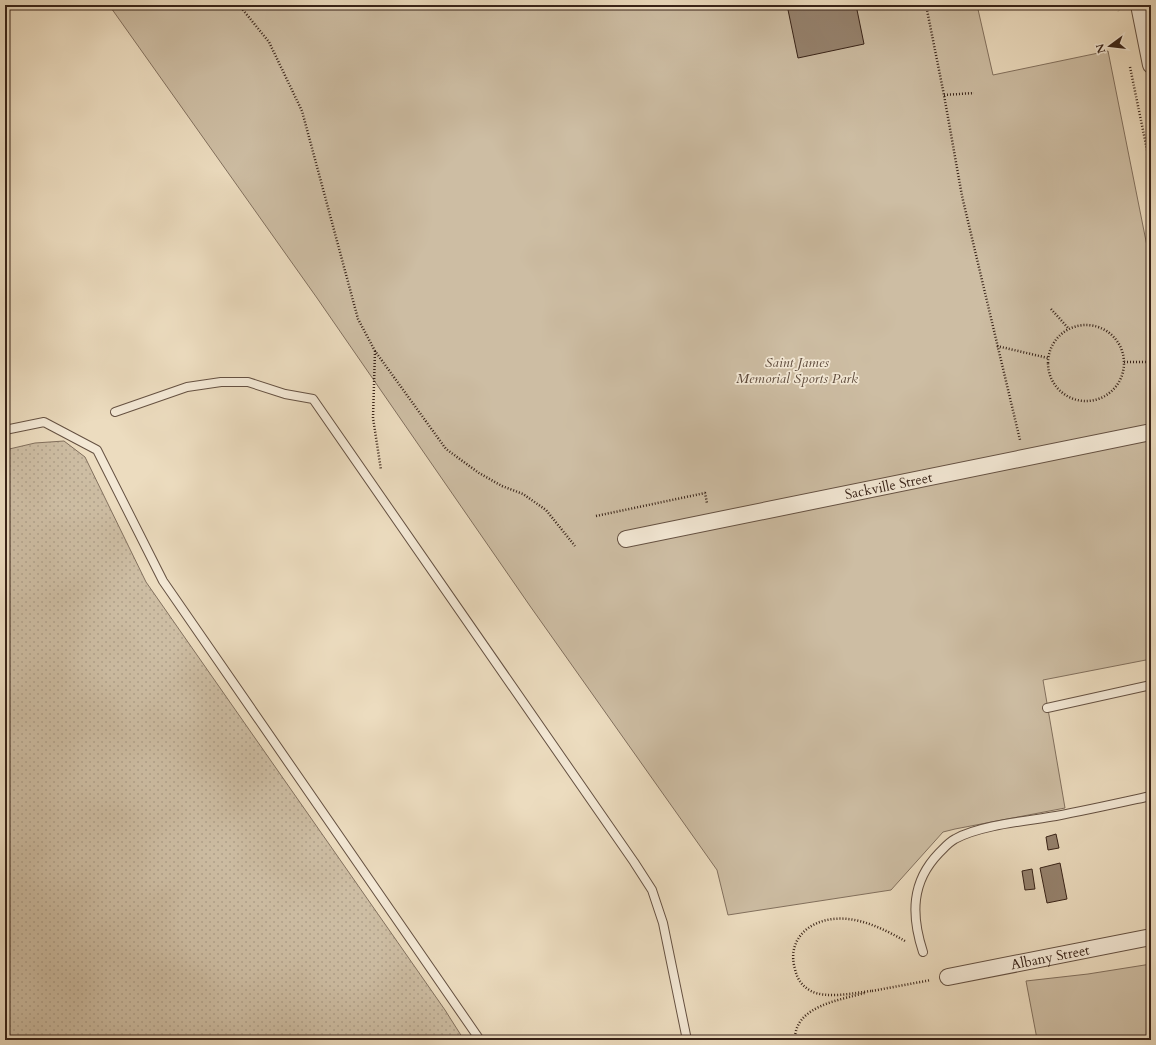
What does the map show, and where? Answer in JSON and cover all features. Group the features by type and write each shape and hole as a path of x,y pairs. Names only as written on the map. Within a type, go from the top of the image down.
{"street":[{"path":"1139,5 1149,43 1151,65"},
{"name":"Sackville Street","path":"626,539 1151,432"},
{"name":"Albany Street","path":"948,977 1151,937"}],"lane":[{"path":"115,412 187,387 221,382 248,382 285,394 313,400 652,890 663,924 687,1040"},
{"path":"5,430 44,422 97,450 163,581 480,1040"},
{"path":"1048,708 1151,685"},
{"path":"923,952 916,930 914,914 918,888 920,881 935,857 954,839 982,829 1064,815 1151,796"}],"path":[{"path":"239,5 269,42 302,112 358,319 375,351 446,448 479,473 502,486 523,494 546,510 575,546"},
{"path":"926,5 962,196 1024,458"},
{"path":"1118,5 1119,13"},
{"path":"1129,60 1151,169"},
{"path":"944,95 974,93"},
{"path":"1051,309 1068,329"},
{"path":"1088,324 1101,327 1112,335 1120,345 1125,358 1124,371 1119,384 1110,394 1098,400 1085,402 1072,399 1061,393 1054,384 1049,373 1048,358 1050,349 1056,339 1068,329 1088,324"},
{"path":"997,346 1048,358"},
{"path":"375,351 373,418 382,476"},
{"path":"1124,362 1151,362"},
{"path":"596,516 705,493 710,522"},
{"path":"871,991 825,995 811,991 801,984 795,972 792,959 793,948 798,938 807,929 820,922 834,919 851,920 873,925 891,933 923,952"},
{"path":"795,1040 800,1022 811,1010 831,1002 871,991 948,977"}],"green space":[{"name":"Saint James Memorial Sports Park","path":"109,5 977,5 993,75 1108,51 1151,266 1151,659 1043,680 1065,808 943,832 891,890 728,915 717,870 530,606 317,298"},
{"path":"64,441 85,457 146,582 445,1010 464,1040 5,1040 5,450 35,443"},
{"path":"1151,964 1151,1040 1033,1040 1037,1039 1026,981 1088,974"}],"building":[{"path":"787,5 856,5 864,44 798,58"},
{"path":"1056,834 1059,848 1048,850 1046,837"},
{"path":"1060,863 1067,899 1047,903 1040,868"},
{"path":"1032,869 1035,889 1025,890 1022,871"}]}
